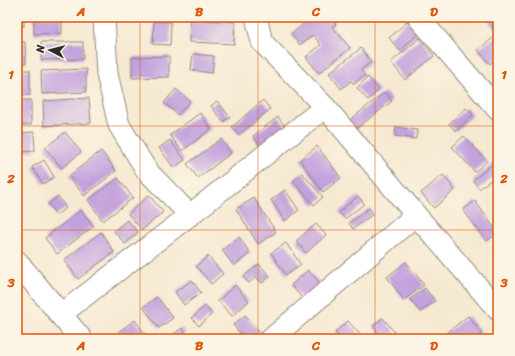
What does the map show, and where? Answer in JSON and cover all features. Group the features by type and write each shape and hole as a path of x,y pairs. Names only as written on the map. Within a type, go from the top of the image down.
{"street":[{"path":"104,17 107,74 118,125 147,170 190,215"},
{"path":"256,17 262,42 325,107 498,310"},
{"path":"418,17 498,110"},
{"path":"60,315 190,215 325,107"},
{"path":"271,339 416,215"},
{"path":"17,262 81,339"}],"building":[{"path":"17,17 24,17 24,26 17,26"},
{"path":"34,17 62,17 62,33 34,34"},
{"path":"312,17 330,17 336,24 332,26 350,48 319,73 306,57 321,45 313,35 300,45 291,34"},
{"path":"485,17 498,17 498,27 494,29"},
{"path":"190,19 235,22 234,44 189,42"},
{"path":"154,21 171,22 170,45 153,44"},
{"path":"408,21 419,33 400,51 389,38"},
{"path":"498,34 498,57 490,64 478,50"},
{"path":"420,38 434,56 405,80 391,62"},
{"path":"17,42 25,42 26,63 17,64"},
{"path":"41,42 83,42 83,59 41,60"},
{"path":"361,48 371,62 361,70 365,75 354,84 351,81 341,89 329,73"},
{"path":"193,54 214,56 212,73 191,70"},
{"path":"169,56 169,77 132,78 132,57"},
{"path":"86,69 86,92 42,94 41,71"},
{"path":"17,70 30,70 30,95 17,95"},
{"path":"368,77 379,90 368,100 357,88"},
{"path":"176,89 190,101 178,115 164,103"},
{"path":"385,92 392,101 352,132 345,124"},
{"path":"89,98 91,123 44,126 43,101"},
{"path":"17,100 31,100 31,125 17,125"},
{"path":"263,100 270,109 239,135 232,127"},
{"path":"217,101 230,117 223,122 211,106"},
{"path":"466,108 473,115 456,131 449,124"},
{"path":"200,113 211,129 182,151 170,135"},
{"path":"278,117 286,128 260,146 253,136"},
{"path":"396,127 417,130 416,139 395,136"},
{"path":"34,132 35,151 21,152 20,133"},
{"path":"65,132 81,152 62,168 45,148"},
{"path":"464,136 487,161 475,172 452,147"},
{"path":"221,139 231,153 198,178 187,164"},
{"path":"170,140 185,160 174,168 159,148"},
{"path":"317,146 341,178 323,192 300,160"},
{"path":"101,151 116,171 84,196 69,176"},
{"path":"44,160 54,177 43,184 32,167"},
{"path":"498,160 498,174 479,189 473,180"},
{"path":"302,173 323,197 314,205 293,181"},
{"path":"443,175 455,190 434,208 421,193"},
{"path":"118,178 133,198 103,221 88,200"},
{"path":"285,190 299,210 285,221 271,200"},
{"path":"149,195 163,212 142,230 128,214"},
{"path":"58,196 66,208 56,215 48,204"},
{"path":"358,196 364,204 345,219 339,212"},
{"path":"254,198 276,232 258,244 236,209"},
{"path":"475,201 498,233 487,241 463,210"},
{"path":"369,208 373,214 353,229 349,223"},
{"path":"81,210 94,226 57,254 45,238"},
{"path":"127,220 138,232 125,244 114,231"},
{"path":"316,224 326,235 306,253 296,241"},
{"path":"101,232 114,252 78,279 64,260"},
{"path":"239,237 250,253 234,266 222,250"},
{"path":"286,243 301,265 286,275 271,253"},
{"path":"208,256 223,274 211,284 196,266"},
{"path":"406,262 424,285 404,300 387,277"},
{"path":"259,264 270,276 262,283 256,277 249,283 243,277"},
{"path":"308,270 321,284 304,300 291,285"},
{"path":"192,280 201,293 184,305 175,292"},
{"path":"235,285 249,301 232,316 218,301"},
{"path":"425,288 435,301 420,312 410,299"},
{"path":"157,297 173,318 159,328 143,307"},
{"path":"205,306 212,314 199,326 192,318"},
{"path":"245,315 261,334 256,339 245,339 233,325"},
{"path":"468,316 482,333 475,339 439,339"},
{"path":"383,318 395,333 388,339 383,339 373,326"},
{"path":"135,320 147,337 145,339 123,339 118,332"},
{"path":"348,321 364,339 341,339 335,332"},
{"path":"182,328 186,333 178,339 167,339"}]}
